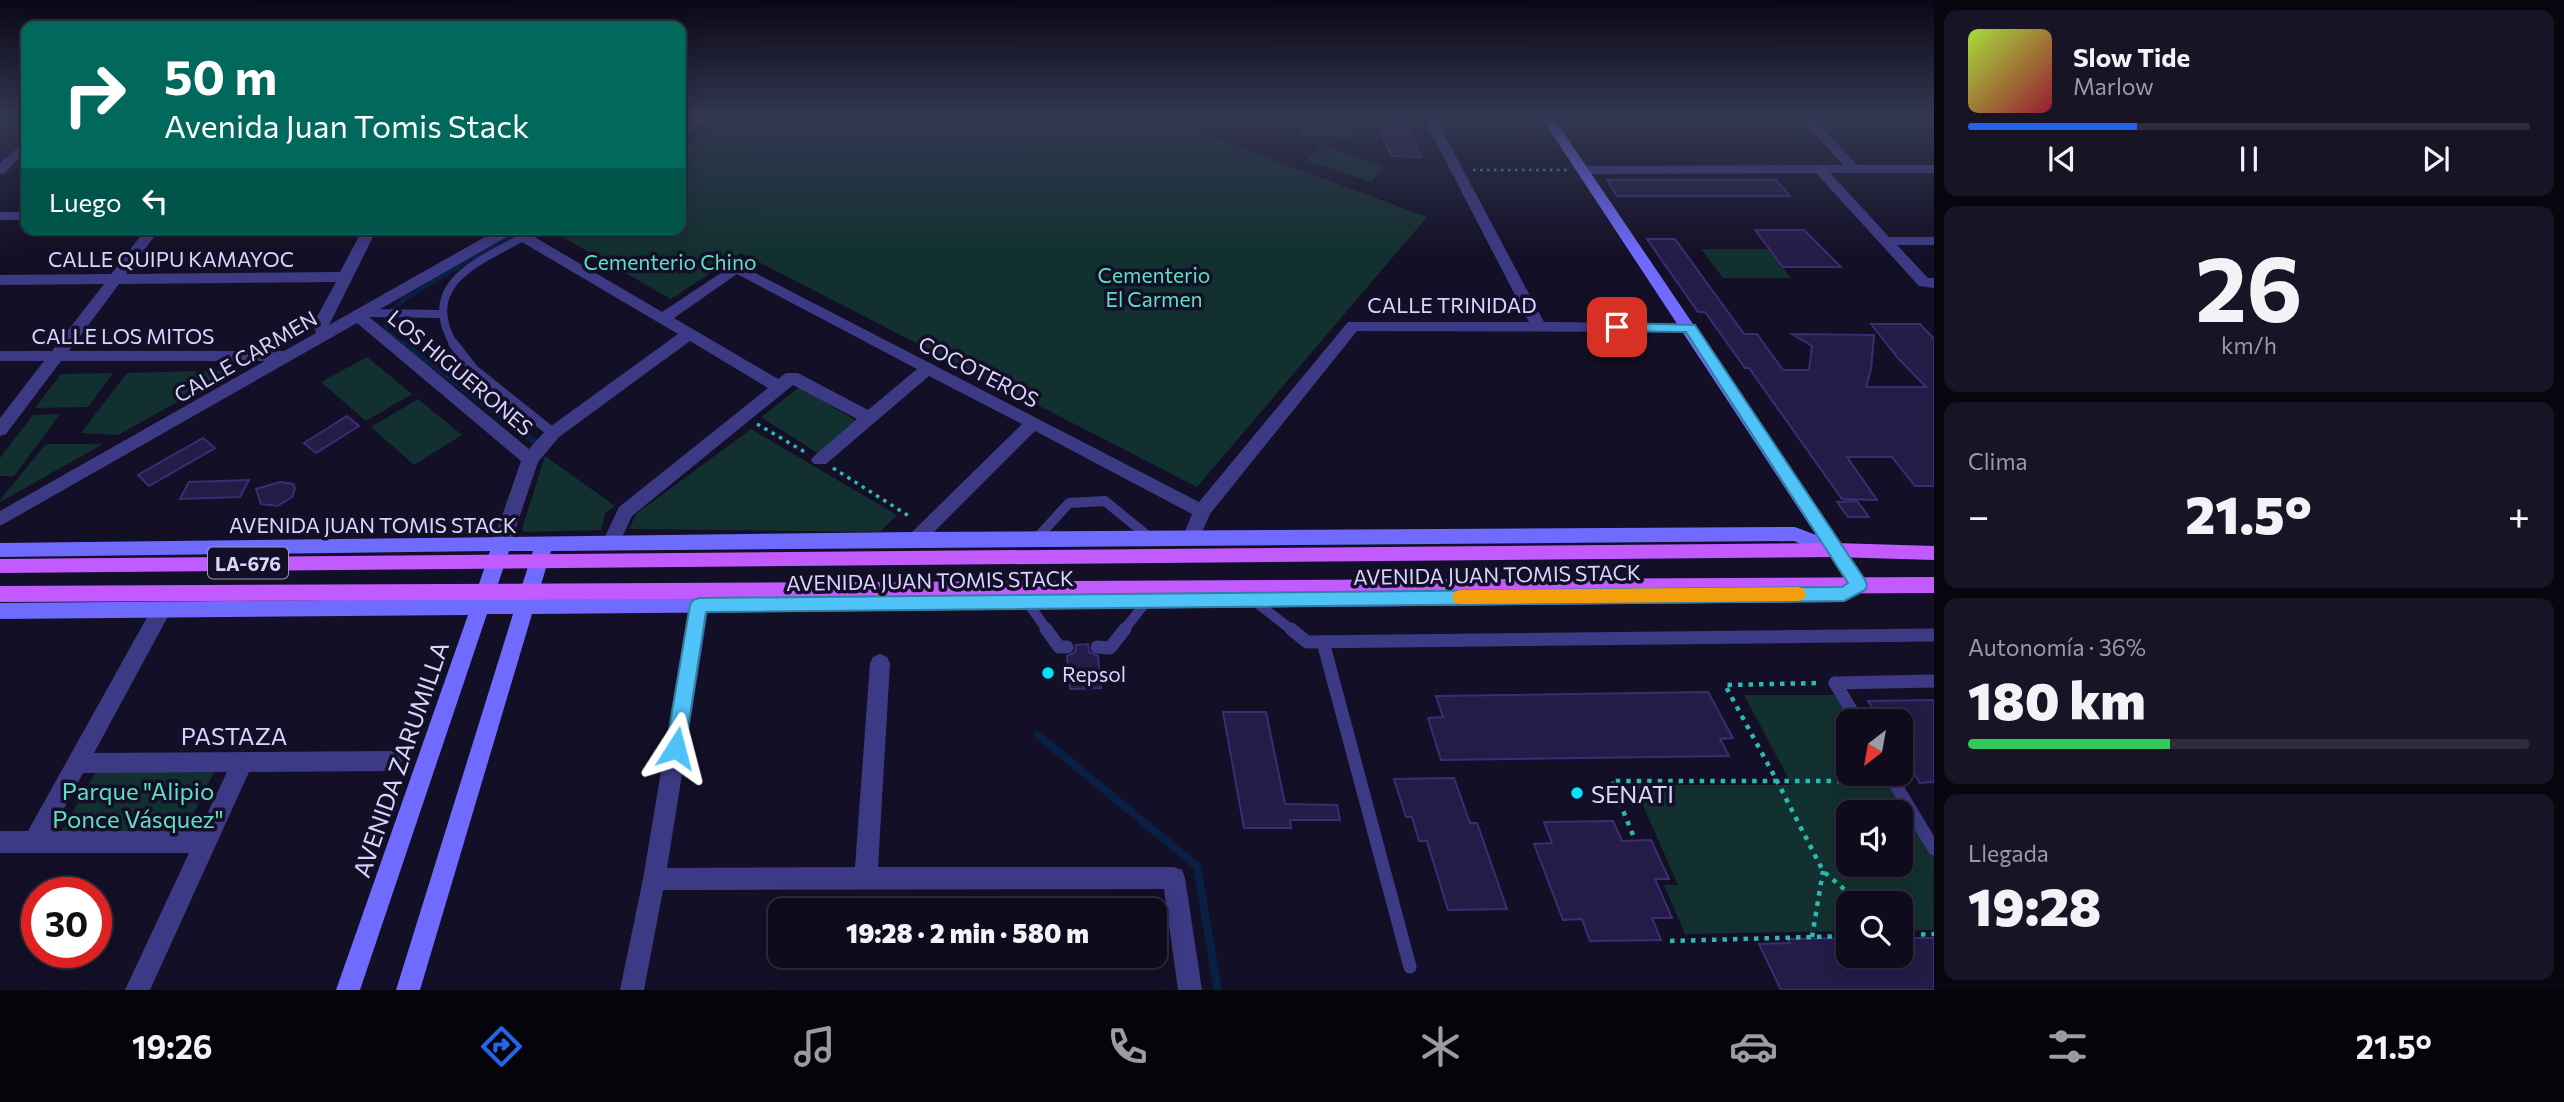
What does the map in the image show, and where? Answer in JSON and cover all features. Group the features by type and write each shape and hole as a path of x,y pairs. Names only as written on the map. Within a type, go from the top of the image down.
{"main road":[{"name":"AVENIDA JUAN TOMIS STACK","path":"0,566 499,553 1835,550 1934,553"},
{"name":"AVENIDA JUAN TOMIS STACK","path":"530,598 1934,585"},
{"name":"AVENIDA JUAN TOMIS STACK","path":"2,610 483,599"}],"street":[{"path":"1453,163 1539,327"},
{"path":"1578,163 1859,585"},
{"path":"1848,163 1853,169"},
{"path":"1819,169 1924,283 1934,283"},
{"path":"1582,170 1934,169"},
{"path":"0,216 21,216"},
{"path":"0,430 148,235"},
{"path":"324,336 321,324 367,235"},
{"path":"520,235 689,334 785,382 869,418"},
{"name":"CALLE CARMEN","path":"0,519 324,336 484,236"},
{"path":"1885,241 1934,241"},
{"name":"COCOTEROS","path":"662,318 736,268 1202,511"},
{"name":"CALLE QUIPU KAMAYOC","path":"0,280 343,277"},
{"name":"LOS HIGUERONES","path":"361,314 530,459 499,553"},
{"name":"CALLE TRINIDAD","path":"1192,537 1202,511 1353,326 1690,328"},
{"path":"530,459 553,433 689,334"},
{"name":"CALLE LOS MITOS","path":"0,356 289,356"},
{"path":"820,460 928,368"},
{"path":"611,543 625,512 785,382"},
{"path":"922,533 1033,423"},
{"name":"AVENIDA JUAN TOMIS STACK","path":"542,553 611,543 922,533 1037,538 1795,534 1835,550"},
{"name":"AVENIDA JUAN TOMIS STACK","path":"0,550 499,553"},
{"name":"AVENIDA ZARUMILLA","path":"348,990 499,553"},
{"path":"408,990 542,553"},
{"name":"AVENIDA JUAN TOMIS STACK","path":"2,610 162,610 530,598 699,605 1844,594 1859,585"},
{"path":"632,990 654,879 699,605"},
{"path":"34,842 162,610"},
{"path":"866,879 880,663"},
{"path":"137,990 243,761"},
{"name":"PASTAZA","path":"78,763 391,761"},
{"path":"0,842 205,842"},
{"path":"654,879 1174,878 1190,990"}],"lane":[{"path":"511,235 460,275 448,289 440,314 443,329 467,364 553,433"},
{"path":"361,314 440,314"},
{"path":"1037,538 1069,503 1105,501 1149,537"},
{"path":"1252,599 1307,642 1934,635"},
{"path":"1097,648 1110,648 1147,601"},
{"path":"1027,602 1059,647 1067,647"},
{"path":"1323,642 1410,967"},
{"path":"1835,683 1934,681"},
{"path":"1835,683 1851,709"},
{"path":"1896,786 1934,849"}],"path":[{"path":"1457,170 1582,170"},
{"path":"743,416 820,460 922,533"},
{"path":"1835,683 1725,685 1823,871 1846,891"},
{"path":"1633,835 1611,781 1836,779"},
{"path":"1812,937 1823,871"},
{"path":"1913,935 1934,934"},
{"path":"1670,941 1836,936"}],"green space":[{"name":"Cementerio El Carmen","path":"686,163 1282,163 1427,217 1197,487 741,253 671,299 559,235 686,235"},
{"path":"1314,163 1376,163 1384,166 1371,182"},
{"path":"1701,249 1768,249 1791,278 1723,278"},
{"path":"367,357 412,394 366,421 321,382"},
{"path":"235,370 118,435 81,433 127,373"},
{"path":"113,373 88,407 35,408 61,374"},
{"path":"800,387 858,422 819,454 761,417"},
{"path":"418,399 462,435 414,465 371,427"},
{"path":"60,414 14,476 0,476 0,458 33,415"},
{"path":"751,429 897,515 880,532 629,529 636,514"},
{"path":"46,444 103,444 0,502 0,500"},
{"path":"545,456 615,506 606,512 601,530 525,532 522,529"},
{"path":"1744,695 1837,695 1846,709 1836,709 1836,786 1891,786 1900,800 1836,800 1836,877 1913,877 1913,822 1934,856 1934,930 1913,931 1913,891 1836,891 1836,931 1685,934 1664,885 1678,885 1634,785 1792,785"},
{"name":"Parque \"Alipio Ponce Vásquez\"","path":"215,770 183,835 59,835 96,772"}],"building":[{"path":"1607,180 1776,180 1790,196 1617,196"},
{"path":"1755,230 1804,230 1841,267 1783,267"},
{"path":"1647,239 1675,239 1744,334 1757,334 1783,370 1809,370 1812,346 1792,334 1874,335 1871,369 1866,387 1926,387 1871,324 1920,324 1934,339 1934,486 1915,486 1892,457 1847,457 1877,500 1842,499 1749,368 1745,368 1705,312 1698,312"},
{"path":"347,416 359,426 316,453 304,443"},
{"path":"203,438 215,448 149,486 138,475"},
{"path":"249,480 240,497 180,499 189,482"},
{"path":"280,482 293,484 295,488 292,497 277,506 261,504 256,489"},
{"path":"1857,501 1869,517 1848,517 1837,502"},
{"path":"1088,644 1089,652 1098,656 1101,688 1070,689 1067,656 1075,652 1076,645"},
{"path":"1708,692 1733,738 1720,739 1729,756 1441,760 1428,718 1443,717 1436,696"},
{"path":"1934,700 1934,782 1920,783 1913,772 1913,709 1873,709 1868,701"},
{"path":"1223,712 1266,712 1285,804 1337,805 1340,820 1290,820 1291,828 1244,828"},
{"path":"1454,778 1470,823 1477,823 1507,909 1448,910 1427,841 1419,841 1412,817 1406,817 1394,779"},
{"path":"1613,821 1622,841 1651,840 1669,879 1655,879 1672,918 1652,918 1661,940 1590,941 1582,919 1563,920 1534,844 1552,843 1544,822"},
{"path":"1836,938 1836,968 1913,968 1913,938 1934,938 1934,990 1781,990 1759,944 1790,943 1788,939"}],"waterway":[{"path":"390,312 406,298 511,235"},
{"path":"386,318 386,331 405,345"},
{"path":"403,343 535,442"},
{"path":"1038,735 1197,866 1218,990"}],"slow traffic":[{"path":"1460,597 1798,594"}],"place":[{"name":"Repsol","path":"1048,673"},
{"name":"SENATI","path":"1577,793"}],"route":[{"path":"676,748 699,605 1844,594 1859,585 1690,328 1617,327"}],"park label":[{"name":"Cementerio Chino","path":"670,261"}]}
